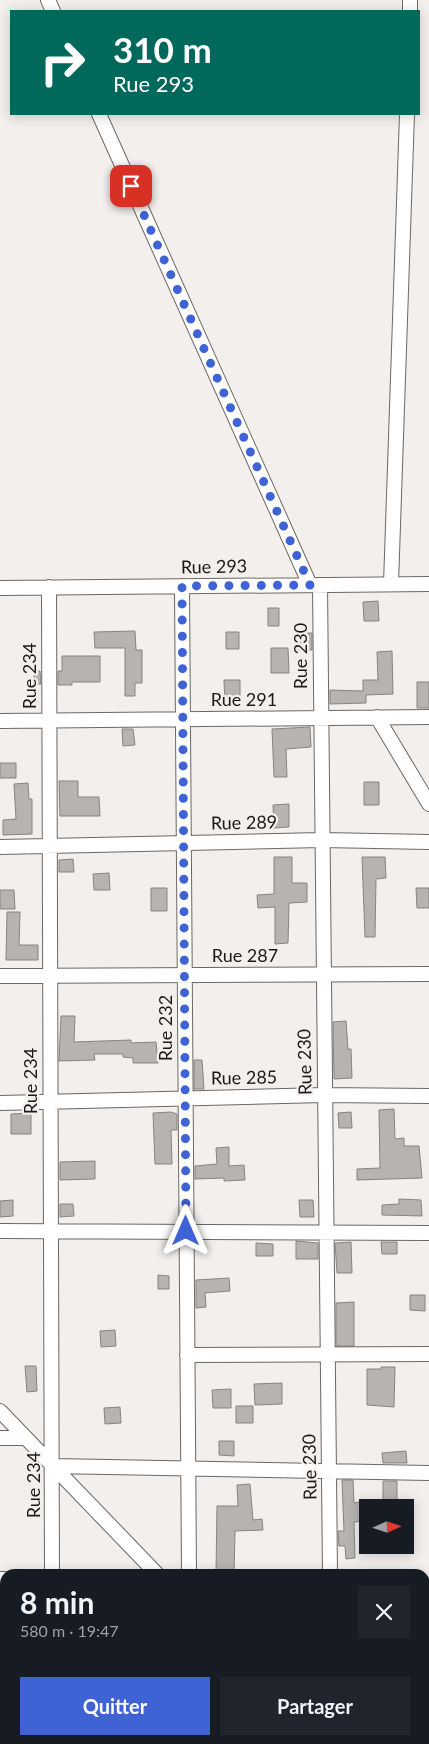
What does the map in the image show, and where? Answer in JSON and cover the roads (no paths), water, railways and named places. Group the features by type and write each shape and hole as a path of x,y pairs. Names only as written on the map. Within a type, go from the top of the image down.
{"street":[{"path":"99,115 315,585"},
{"path":"391,584 407,115"},
{"name":"Rue 293","path":"0,588 429,584"},
{"name":"Rue 230","path":"315,585 322,840 330,1569"},
{"name":"Rue 232","path":"182,586 189,1569"},
{"name":"Rue 234","path":"49,587 52,1569"},
{"path":"377,717 429,804"},
{"name":"Rue 291","path":"0,721 429,717"},
{"name":"Rue 289","path":"0,847 322,840 429,842"},
{"name":"Rue 287","path":"0,976 429,974"},
{"name":"Rue 285","path":"0,1103 324,1095 429,1096"},
{"path":"0,1231 429,1233"},
{"path":"187,1355 429,1354"},
{"path":"0,1411 152,1569"},
{"path":"0,1438 26,1438"},
{"path":"53,1466 429,1473"}]}
